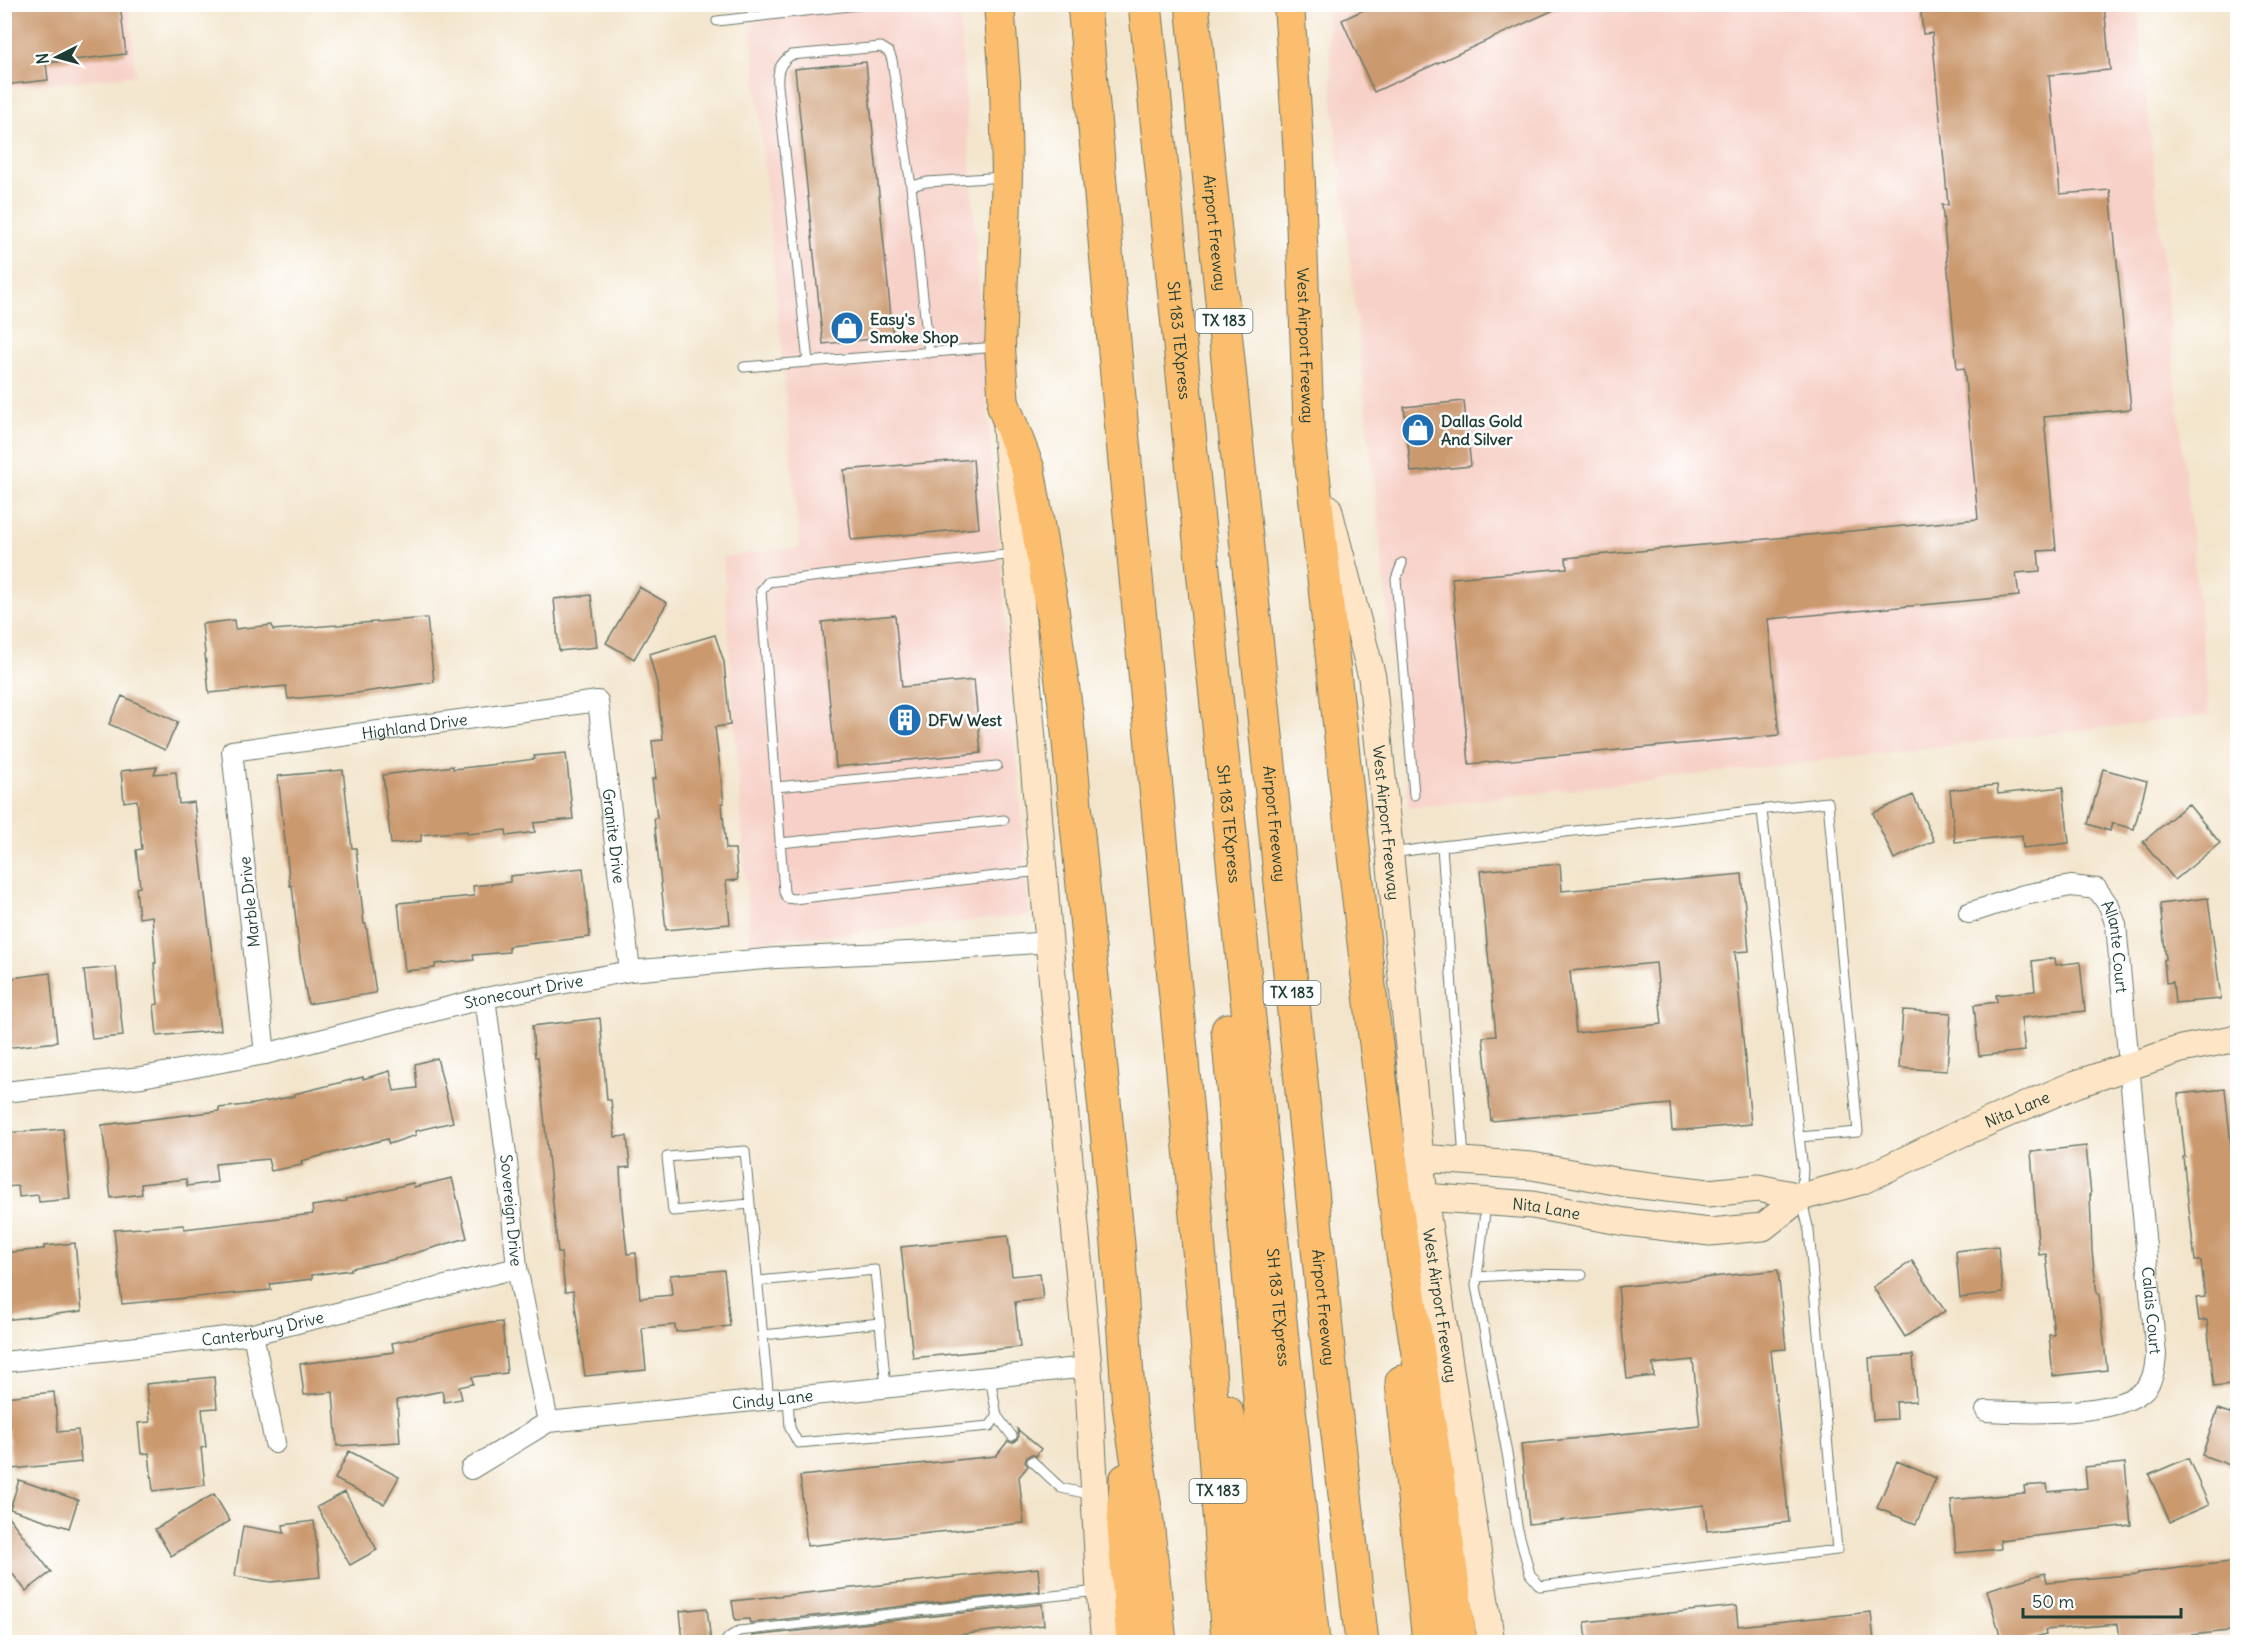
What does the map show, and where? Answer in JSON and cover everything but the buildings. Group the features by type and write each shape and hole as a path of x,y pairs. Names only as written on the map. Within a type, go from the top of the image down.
{"highway":[{"name":"TX 183","path":"1083,4 1207,1340 1228,1642"},
{"name":"SH 183 TEXpress","path":"1124,4 1212,850 1281,1642"},
{"name":"SH 183 TEXpress","path":"1145,4 1313,1642"},
{"name":"Airport Freeway","path":"1192,4 1328,1348 1362,1642"},
{"path":"1004,407 1028,470 1052,608 1066,712 1118,1244 1129,1407 1147,1521 1160,1642"},
{"path":"1309,437 1356,872 1399,1228 1450,1555 1460,1642"},
{"path":"1356,872 1387,1229 1429,1642"},
{"path":"1207,1340 1243,1471 1257,1642"},
{"path":"1129,1407 1124,1526 1133,1642"}],"main road":[{"path":"999,4 1005,81 1007,177 1000,347 1049,942 1088,1367 1100,1591 1105,1642"},
{"name":"West Airport Freeway","path":"1289,4 1299,157 1309,437 1372,677 1424,1197 1491,1642"},
{"name":"Nita Lane","path":"1424,1197 1532,1205 1625,1222 1710,1232 1763,1227 1801,1197 1861,1181 1962,1133 2076,1084 2181,1049 2238,1038"},
{"name":"Nita Lane","path":"1420,1158 1532,1166 1626,1183 1708,1193 1758,1188 1801,1197"}],"street":[{"name":"Highland Drive","path":"232,751 598,701"},
{"name":"Granite Drive","path":"598,701 630,971"},
{"name":"Marble Drive","path":"232,751 265,1054"},
{"name":"Allante Court","path":"1969,913 2024,894 2071,886 2097,889 2109,906 2116,925 2129,1065"},
{"name":"Stonecourt Drive","path":"4,1092 142,1077 265,1054 485,998 630,971 776,958 930,951 1049,942"},
{"name":"Sovereign Drive","path":"485,998 507,1162 517,1268 548,1422"},
{"name":"Calais Court","path":"1986,1411 2024,1413 2096,1409 2128,1401 2145,1389 2154,1374 2156,1355 2129,1065"},
{"name":"Canterbury Drive","path":"4,1362 253,1334 517,1268"},
{"path":"253,1334 274,1443"},
{"name":"Cindy Lane","path":"471,1469 548,1422 1088,1367"}],"lane":[{"path":"717,21 867,4"},
{"path":"808,362 777,72 781,62 791,55 881,46 889,52 892,60 911,186 929,353"},
{"path":"911,186 927,182 1007,177"},
{"path":"744,367 1000,347"},
{"path":"1017,554 768,582 763,586 761,591 784,892 787,898 794,899 1043,871"},
{"path":"1402,563 1396,579 1414,795"},
{"path":"776,787 997,766"},
{"path":"1390,853 1828,802 1858,1132 1799,1137"},
{"path":"1486,1201 1476,1286 1507,1449 1516,1526 1530,1574 1540,1586 1837,1550 1809,1231 1801,1197 1803,1169 1762,811"},
{"path":"780,843 1004,820"},
{"path":"1442,846 1464,1161"},
{"path":"750,1204 673,1210 667,1157 745,1150 763,1335 779,1399 798,1443 990,1426 997,1416"},
{"path":"758,1281 875,1270 886,1388"},
{"path":"1477,1277 1525,1274 1582,1275"},
{"path":"763,1335 880,1323"},
{"path":"990,1377 997,1416 1012,1436"},
{"path":"1032,1461 1061,1488 1095,1496"},
{"path":"725,1642 739,1630 1100,1591"}],"shaded area":[{"path":"5,5 129,5 136,75 5,88"},
{"path":"749,5 959,5 987,403 1030,915 750,943 723,557 800,547"},
{"path":"1327,5 2137,5 2210,715 1409,808 1332,95"}],"place":[{"name":"Easy's Smoke Shop","path":"847,328"},
{"name":"Dallas Gold And Silver","path":"1418,430"},
{"name":"DFW West","path":"905,720"}]}
